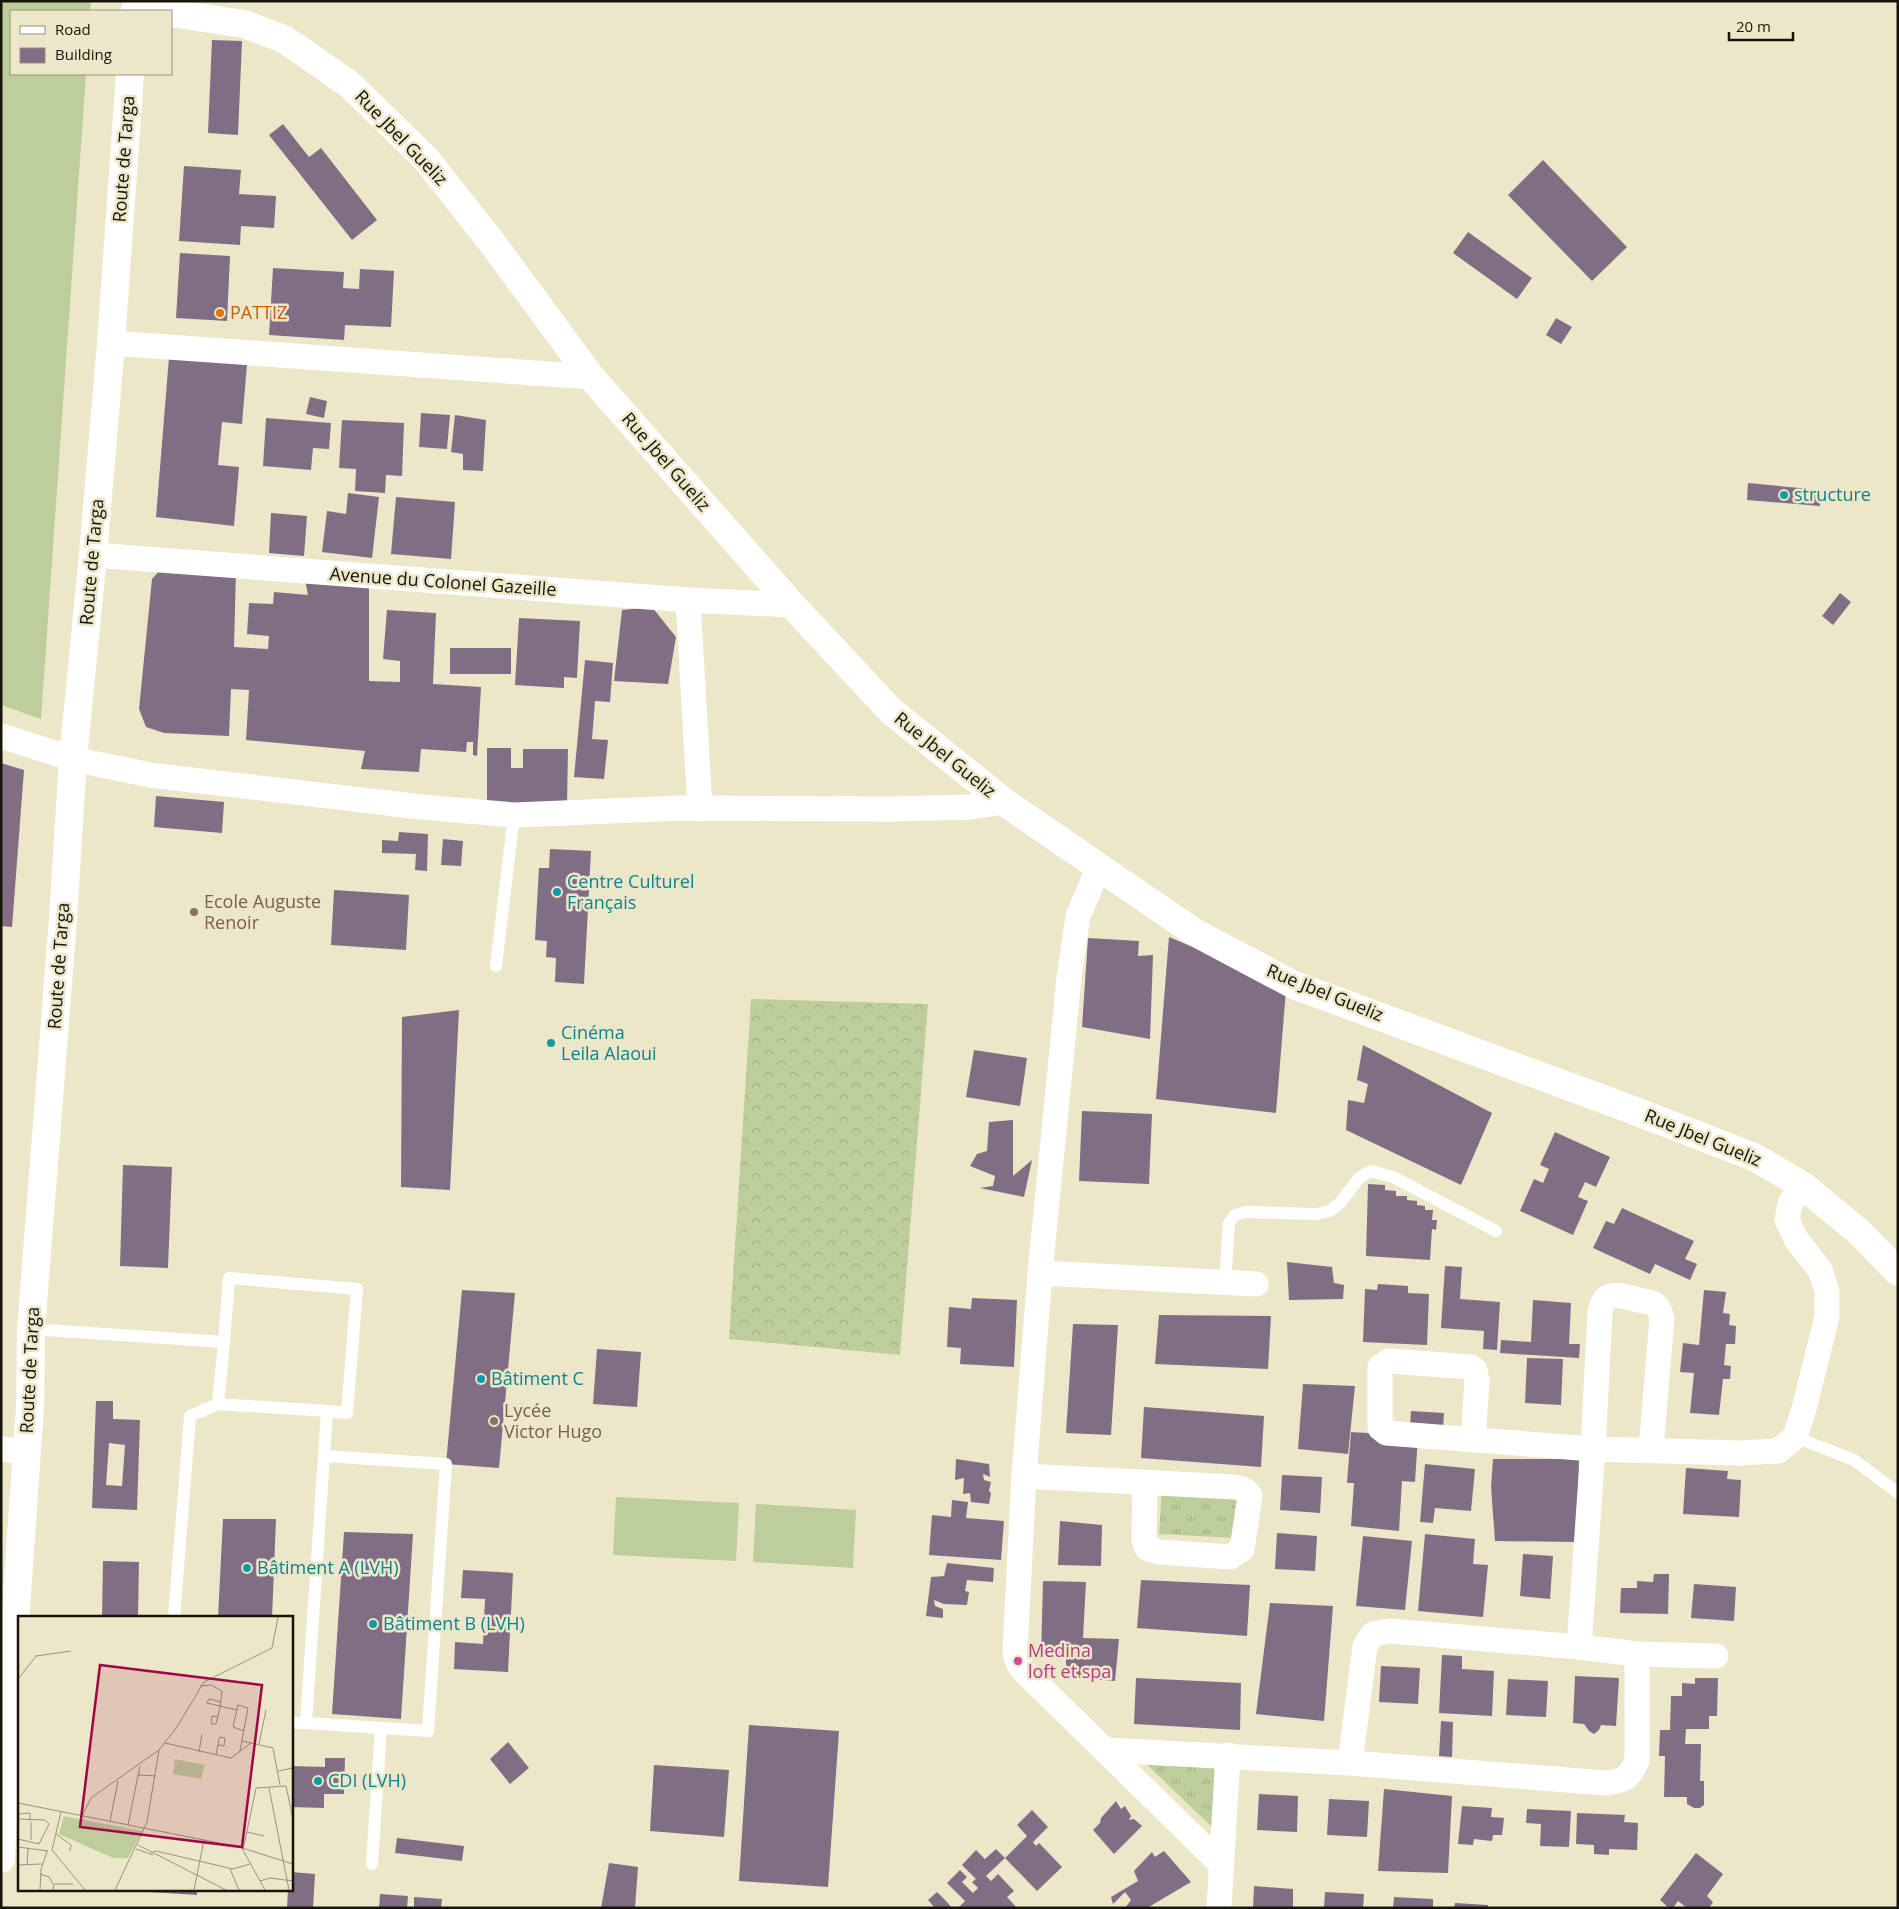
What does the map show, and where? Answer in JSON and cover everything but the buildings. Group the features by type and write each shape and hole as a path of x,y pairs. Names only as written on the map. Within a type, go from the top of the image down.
{"street":[{"name":"Rue Jbel Gueliz","path":"172,13 244,24 284,39 349,84 426,159 493,244 591,377 792,605 891,710 1004,802 1194,932 1294,984 1630,1109 1754,1158 1802,1185 1859,1232 1898,1272"},
{"name":"Route de Targa","path":"1,1859 14,1451 30,1407 31,1329 63,919 73,759 111,343 130,75"},
{"path":"111,343 591,377"},
{"name":"Avenue du Colonel Gazeille","path":"93,556 688,600 792,605"},
{"path":"688,600 700,809"},
{"path":"1,736 73,759 150,775 421,807 514,815 682,808 892,809 971,807 1004,802"},
{"path":"1099,867 1078,916 1073,952 1040,1273 1024,1476 1014,1639 1015,1652 1018,1663 1221,1864"},
{"path":"1473,1440 1477,1381 1475,1370 1471,1368 1389,1361 1383,1363 1380,1367 1380,1428 1386,1433 1473,1440 1593,1449 1740,1453 1778,1451 1795,1437 1827,1317 1827,1291 1820,1270 1796,1239 1787,1220 1790,1204 1802,1185"},
{"path":"1040,1273 1256,1284"},
{"path":"1579,1647 1601,1305 1605,1299 1612,1295 1621,1295 1654,1304 1662,1318 1651,1450"},
{"path":"1024,1476 1145,1482 1234,1487 1247,1491 1250,1496 1242,1549 1230,1557 1159,1552 1148,1548 1144,1540 1145,1482"},
{"path":"1350,1763 1365,1646 1373,1634 1391,1631 1638,1654 1716,1656"},
{"path":"1105,1750 1350,1763 1605,1783 1619,1782 1632,1772 1636,1761 1638,1654"},
{"path":"1220,1908 1228,1756"}],"lane":[{"path":"496,966 514,815"},
{"path":"1226,1282 1229,1223 1235,1215 1246,1212 1316,1214 1330,1211 1340,1204 1359,1178 1371,1171 1393,1177 1496,1231"},
{"path":"174,1616 190,1416 218,1404 347,1413 357,1289 229,1278 218,1404"},
{"path":"31,1329 224,1342"},
{"path":"306,1723 327,1412"},
{"path":"1795,1437 1854,1460 1898,1493"},
{"path":"292,1722 428,1731 446,1464 324,1456"},
{"path":"372,1864 381,1728"}],"green space":[{"path":"1,1 91,1 90,10 10,10 10,75 86,75 41,719 1,705"},
{"path":"751,999 928,1004 900,1355 729,1339"},
{"path":"1162,1487 1239,1492 1236,1538 1159,1534"},
{"path":"616,1497 739,1503 736,1561 613,1555"},
{"path":"756,1504 856,1510 853,1568 753,1562"},
{"path":"1142,1760 1215,1760 1213,1828"}],"place":[{"name":"PATTIZ","path":"220,313"},
{"name":"structure","path":"1784,495"},
{"name":"Centre Culturel Français","path":"557,892"},
{"name":"Ecole Auguste Renoir","path":"194,912"},
{"name":"Cinéma Leila Alaoui","path":"551,1043"},
{"name":"Bâtiment C","path":"481,1379"},
{"name":"Lycée Victor Hugo","path":"494,1421"},
{"name":"Bâtiment A (LVH)","path":"247,1568"},
{"name":"Bâtiment B (LVH)","path":"373,1624"},
{"name":"Medina loft et spa","path":"1018,1661"},
{"name":"CDI (LVH)","path":"318,1781"}]}
